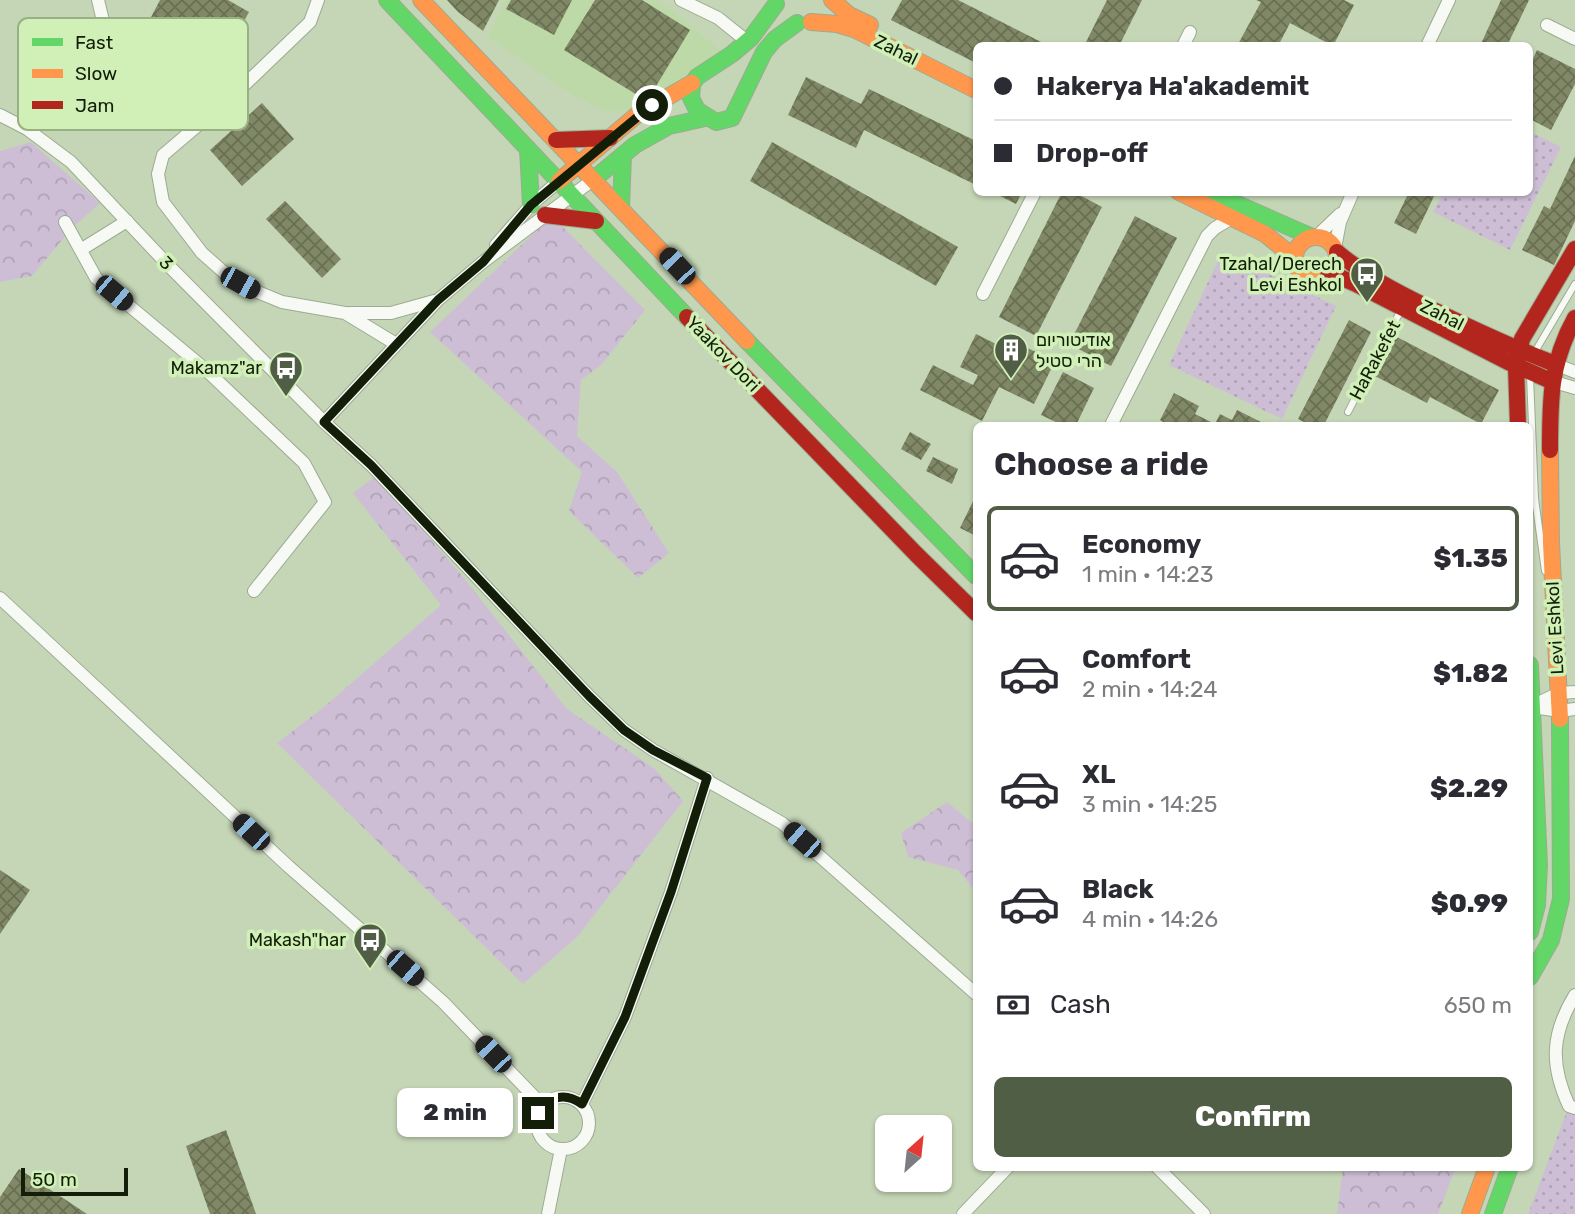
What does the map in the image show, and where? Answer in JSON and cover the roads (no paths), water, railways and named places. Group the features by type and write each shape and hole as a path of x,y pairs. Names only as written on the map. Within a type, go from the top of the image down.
{"main road":[{"name":"Yaakov Dori","path":"387,0 915,554 973,610"},
{"name":"Yaakov Dori","path":"421,0 973,573"},
{"path":"692,83 690,100 693,107 705,118 716,122 732,118 764,52 775,39 824,11 830,0"},
{"name":"Zahal","path":"830,0 849,15 973,77"},
{"path":"559,181 669,93 692,83 748,42 761,30 776,2"},
{"path":"776,2 784,17 804,22"},
{"name":"Zahal","path":"804,22 837,24 854,29 973,88"},
{"path":"594,178 635,145 669,126 705,118"},
{"path":"556,140 610,138"},
{"path":"528,149 531,205"},
{"path":"621,207 623,156"},
{"path":"1206,199 1232,218 1276,242 1295,258"},
{"path":"1206,199 1328,240 1336,250 1337,265 1328,276 1318,279 1308,278 1297,268 1295,258 1298,246 1315,237"},
{"path":"545,215 596,221"},
{"path":"1518,422 1527,328 1575,249"},
{"name":"Zahal","path":"1336,250 1350,264 1380,284 1477,332 1524,361"},
{"name":"Zahal","path":"1328,276 1349,281 1402,309 1524,361 1555,364"},
{"name":"Levi Eshkol","path":"1533,972 1550,944 1560,915 1567,692 1555,631 1551,543 1551,381 1560,345 1575,317"},
{"path":"1524,361 1551,381"},
{"name":"Levi Eshkol","path":"1533,746 1539,865 1533,910"},
{"path":"1470,1214 1486,1171"},
{"path":"1493,1214 1509,1171"}],"street":[{"path":"97,0 103,18"},
{"path":"248,81 310,22 318,0"},
{"path":"681,0 718,18 748,42"},
{"path":"1429,42 1449,0"},
{"path":"1547,25 1575,39"},
{"path":"1185,42 1190,32"},
{"name":"3","path":"0,115 18,124"},
{"name":"3","path":"28,130 71,162 324,422 371,465 624,730 653,750 707,778 782,823 973,991"},
{"path":"192,130 163,155 159,174 163,202 202,253 228,276 282,302 345,313 391,313 438,300"},
{"path":"324,422 438,300 483,262 594,178"},
{"path":"483,262 531,205 559,181"},
{"path":"984,294 1033,196"},
{"path":"1336,250 1340,222 1351,196"},
{"path":"1206,199 1207,236"},
{"path":"1315,237 1329,227 1347,205"},
{"path":"1113,422 1207,236 1214,228 1232,218"},
{"path":"82,249 127,221"},
{"path":"65,222 96,278 205,369 303,463 325,502 254,591"},
{"path":"345,313 397,344"},
{"path":"1555,364 1575,372"},
{"path":"1551,381 1575,388"},
{"path":"0,598 288,866 443,1002 543,1106"},
{"path":"1533,706 1567,692"},
{"path":"1533,707 1567,710"},
{"path":"582,1104 625,1017 671,892 707,778"},
{"path":"1575,995 1560,1024 1555,1062 1565,1098 1569,1107 1575,1108"},
{"path":"557,1097 566,1097 582,1104 590,1120 586,1137 571,1148 561,1149 547,1144 538,1130 538,1113 543,1106 557,1097"},
{"path":"548,1214 561,1149"},
{"path":"963,1214 1004,1171"},
{"path":"1161,1171 1204,1214"}],"lane":[{"path":"1529,422 1524,361 1575,284"},
{"name":"HaRakefet","path":"1348,412 1402,309"},
{"path":"1533,474 1537,524 1555,631"}],"place":[{"name":"Tzahal/Derech Levi Eshkol","path":"1367,304"},
{"name":"אודיטוריום הרי סטיל","path":"1011,380"},
{"name":"Makamz\"ar","path":"286,398"},
{"name":"Makash\"har","path":"370,970"}]}
